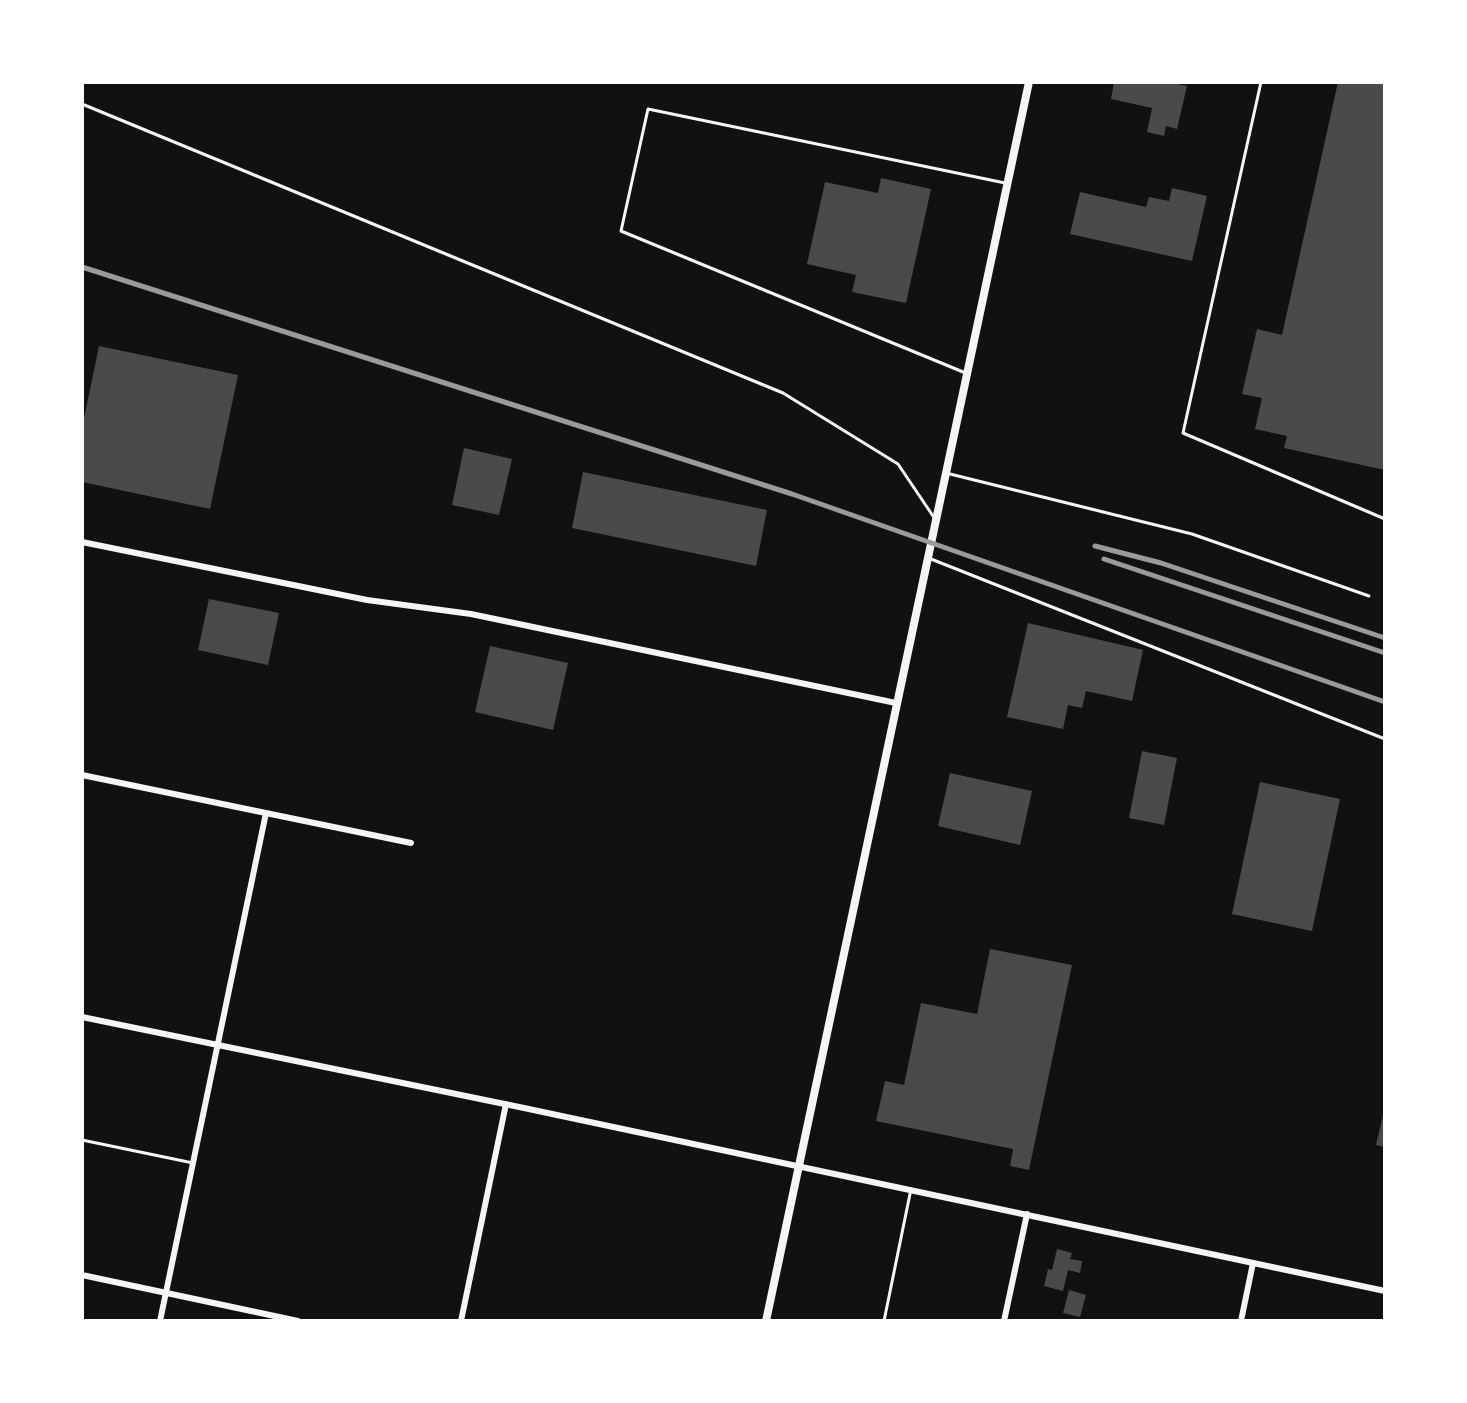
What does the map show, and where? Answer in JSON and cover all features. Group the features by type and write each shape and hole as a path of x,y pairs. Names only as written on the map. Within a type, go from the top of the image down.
{"street":[{"path":"766,1321 1029,82"},
{"path":"82,542 367,600 471,614 896,703"},
{"path":"82,775 411,843"},
{"path":"160,1321 266,813"},
{"path":"82,1017 1385,1291"},
{"path":"461,1321 506,1104"},
{"path":"1004,1321 1027,1214"},
{"path":"1241,1321 1253,1263"},
{"path":"82,1275 298,1321"}],"lane":[{"path":"1261,82 1183,433 1385,519"},
{"path":"82,104 783,393 898,464 936,521"},
{"path":"969,375 621,231 648,109 1009,183"},
{"path":"947,473 1192,534 1369,596"},
{"path":"927,557 1385,739"},
{"path":"82,1140 193,1163"},
{"path":"884,1321 911,1189"}],"building":[{"path":"1114,82 1168,82 1187,86 1177,129 1166,126 1164,136 1147,132 1152,108 1111,99"},
{"path":"1338,82 1385,82 1385,470 1284,448 1287,436 1255,429 1262,398 1242,394 1257,329 1282,335"},
{"path":"881,178 931,189 906,303 852,292 856,275 807,264 825,182 878,193"},
{"path":"1172,188 1207,196 1192,261 1070,234 1080,192 1146,207 1149,197 1169,201"},
{"path":"99,346 238,375 210,509 82,482 82,428"},
{"path":"464,448 512,459 499,515 452,505"},
{"path":"583,472 767,510 756,566 572,528"},
{"path":"209,599 279,613 268,665 198,650"},
{"path":"1028,623 1143,650 1132,701 1086,691 1082,708 1068,705 1063,729 1007,717"},
{"path":"490,646 568,663 553,730 475,712"},
{"path":"1142,751 1177,758 1164,825 1129,818"},
{"path":"950,773 1032,791 1020,845 938,826"},
{"path":"1260,782 1340,799 1312,931 1232,914"},
{"path":"990,949 1072,965 1029,1170 1010,1166 1013,1149 876,1121 885,1081 904,1085 921,1003 977,1014"},
{"path":"1385,1112 1385,1147 1376,1145"},
{"path":"1057,1249 1072,1253 1070,1259 1082,1261 1080,1273 1068,1270 1063,1291 1044,1286"},
{"path":"1069,1290 1086,1295 1080,1317 1063,1313"}],"railway":[{"path":"82,267 792,494 1385,702"},
{"path":"1095,546 1161,563 1385,638"},
{"path":"1104,559 1385,653"}]}
